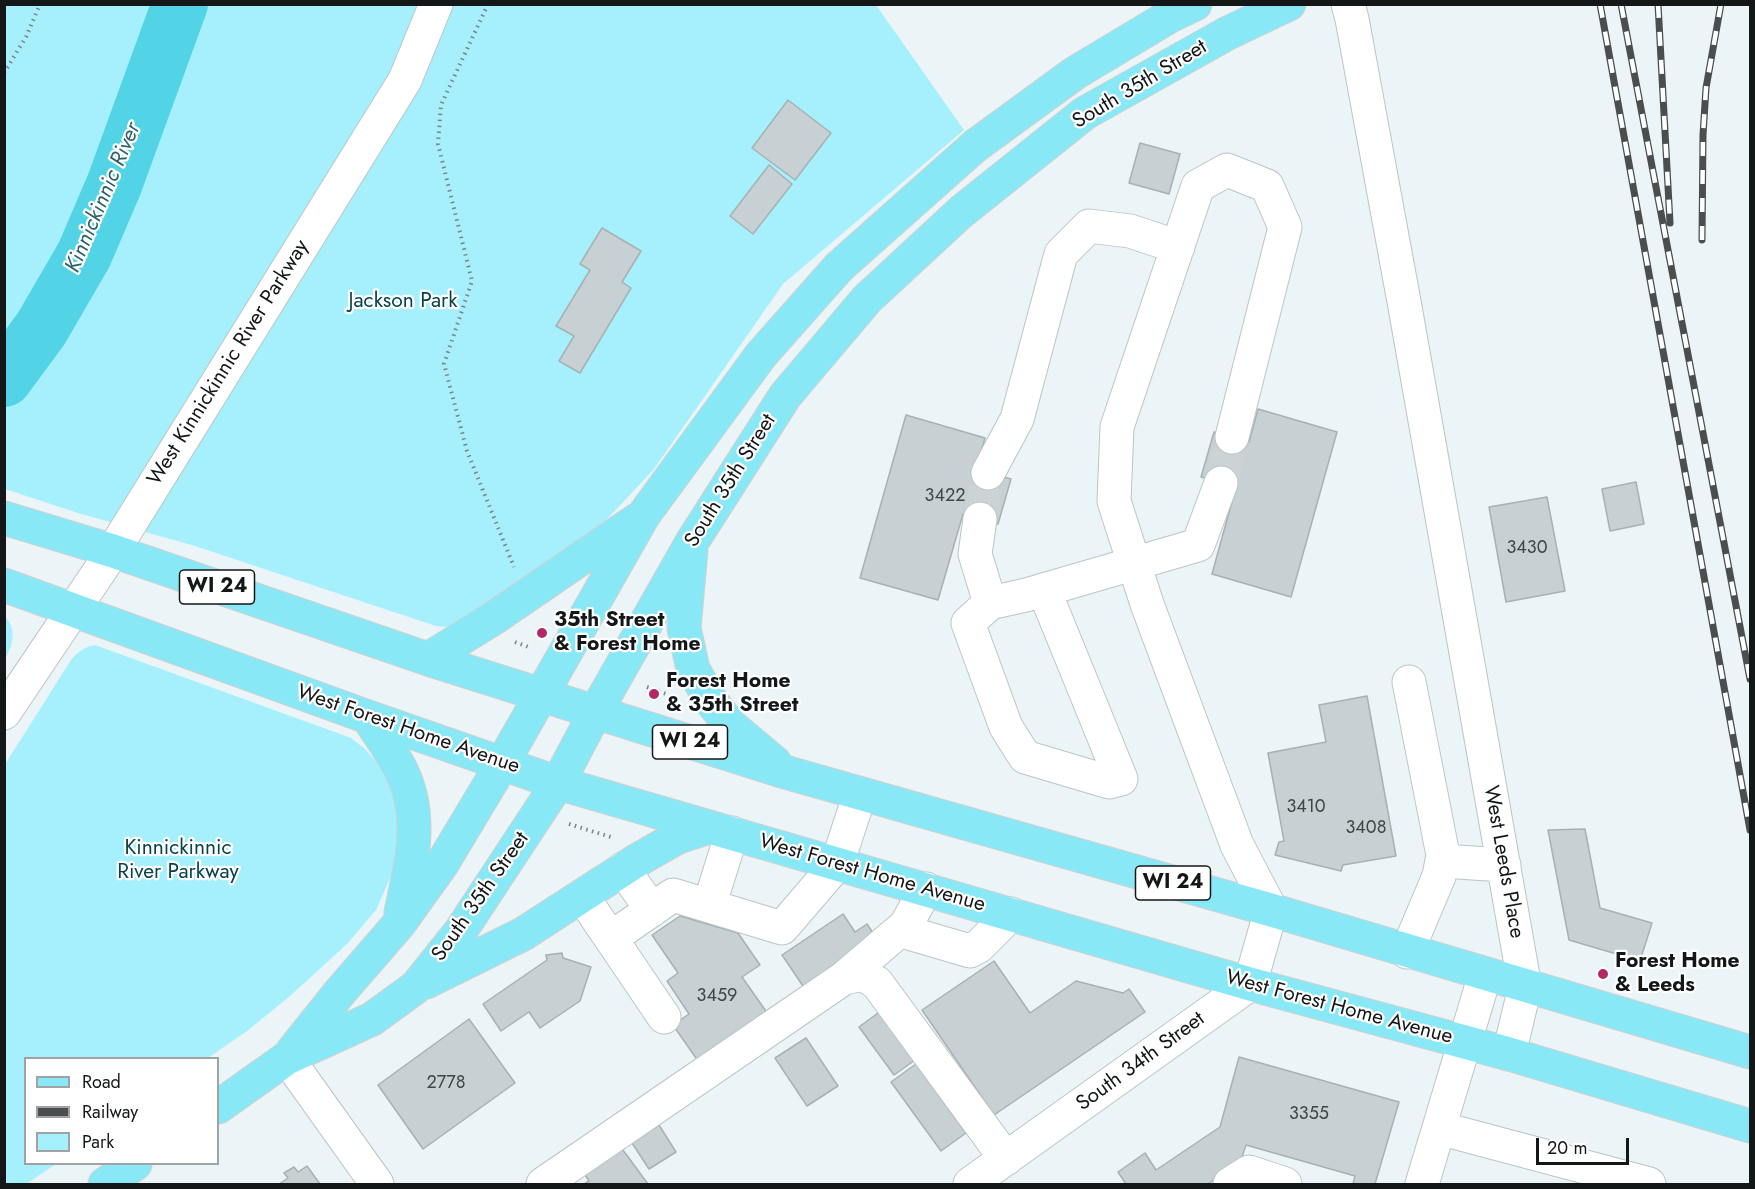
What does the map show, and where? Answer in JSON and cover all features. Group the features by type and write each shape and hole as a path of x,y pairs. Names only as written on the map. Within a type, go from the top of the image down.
{"main road":[{"name":"South 35th Street","path":"287,1058 399,924 442,864 502,764 643,516 761,355 839,267 984,139 1075,73 1170,16 1195,4"},
{"name":"South 35th Street","path":"219,1106 287,1058 372,1019 416,987 460,932 558,783 692,542 785,396 867,299 961,212 1085,113 1228,33 1289,4"},
{"path":"428,659 494,618 643,516"},
{"name":"WI 24","path":"4,518 113,551 428,659 785,772 1271,910 1750,1053"},
{"path":"692,542 684,628 693,669 711,701 731,726 785,772"},
{"name":"West Forest Home Avenue","path":"4,585 558,783 1250,984 1509,1054 1750,1126"},
{"path":"368,717 402,772 413,803 415,832 412,862 399,924"},
{"path":"416,987 522,934 582,896 620,854 678,837 720,830"},
{"path":"105,1185 134,1165"}],"street":[{"name":"West Kinnickinnic River Parkway","path":"4,712 113,551 405,80 436,4"},
{"name":"West Leeds Place","path":"1348,4 1526,987 1509,1054"},
{"path":"1232,437 1285,227 1267,186 1227,170 1198,186 1117,427 1114,501 1151,615 1237,845 1271,910 1250,984"},
{"path":"988,473 1017,419 1061,254 1089,225 1130,231 1178,247"},
{"path":"1044,590 1121,779 1109,782 1025,757 1006,727 968,622 990,603 1044,590 1198,545 1221,483"},
{"path":"980,519 975,554 990,603"},
{"path":"1407,952 1439,876 1443,855 1409,682"},
{"path":"611,938 673,895 782,928 837,864 860,794"},
{"path":"709,906 720,830"},
{"path":"620,854 652,910"},
{"path":"1442,861 1504,865"},
{"path":"543,1185 844,978 906,925 926,890"},
{"path":"582,896 664,1017"},
{"path":"906,925 912,934 970,951 979,946 1011,914"},
{"path":"844,978 863,974 877,983 1006,1159"},
{"path":"1422,1185 1485,975"},
{"name":"South 34th Street","path":"970,1185 1250,984"},
{"path":"287,1058 377,1185"},
{"path":"1439,1128 1649,1185"},
{"path":"1230,1185 1249,1172 1284,1185"}],"path":[{"path":"4,73 26,37 40,4"},
{"path":"488,4 441,105 438,144 472,281 444,364 467,452 516,574"},
{"path":"520,656 526,646"},
{"path":"647,687 676,698"},
{"path":"576,826 620,854"}],"green space":[{"name":"Jackson Park","path":"5,5 876,5 964,130 783,284 654,469 581,547 449,627 436,626 195,546 78,513 5,489"},
{"path":"5,616 11,627 12,638 5,659"},
{"name":"Kinnickinnic River Parkway","path":"95,645 351,738 365,749 385,771 400,812 396,861 376,910 347,944 290,996 247,1031 209,1057 24,1057 24,1165 54,1165 26,1184 5,1184 4,766 71,660 88,647"}],"building":[{"path":"788,100 831,133 795,180 752,148"},
{"path":"1140,143 1180,154 1169,194 1129,183"},
{"path":"769,165 792,184 753,234 730,216"},
{"path":"602,228 641,251 622,282 631,288 580,373 559,361 574,336 556,326 590,270 580,264"},
{"path":"1258,409 1337,432 1291,597 1212,574 1236,487 1201,477 1214,432 1249,442"},
{"path":"906,415 985,438 976,469 1011,479 998,524 963,514 938,600 860,578"},
{"path":"1636,482 1644,524 1610,531 1602,489"},
{"path":"1547,497 1565,591 1506,602 1489,507"},
{"path":"1367,696 1396,856 1343,865 1341,871 1275,855 1279,842 1284,841 1268,753 1326,742 1319,705"},
{"path":"1585,829 1600,908 1652,923 1640,961 1569,940 1548,830"},
{"path":"843,914 855,932 867,924 877,939 805,989 782,955"},
{"path":"680,916 738,933 760,965 742,977 768,1014 698,1061 673,1025 689,1014 667,981 678,973 652,935"},
{"path":"562,953 563,958 591,967 580,1001 540,1028 529,1012 501,1031 483,1004 547,960 546,955"},
{"path":"994,961 1030,1013 1076,981 1123,993 1129,989 1145,1012 994,1115 922,1010"},
{"path":"882,1010 918,1058 894,1075 859,1027"},
{"path":"469,1019 515,1083 423,1149 378,1085"},
{"path":"806,1038 838,1086 807,1106 775,1058"},
{"path":"1239,1057 1399,1102 1375,1184 1353,1184 1355,1176 1246,1145 1242,1157 1245,1159 1208,1184 1126,1184 1118,1172 1145,1153 1156,1170 1220,1127"},
{"path":"916,1064 966,1133 941,1151 891,1082"},
{"path":"659,1125 676,1152 649,1169 632,1143"},
{"path":"620,1146 648,1184 584,1184 589,1181 584,1173"},
{"path":"307,1166 320,1184 279,1184 288,1178 284,1173 294,1167 298,1172"}],"waterway":[{"name":"Kinnickinnic River","path":"4,379 41,329 84,255 114,185 180,4"}],"tunnel":[{"path":"1221,483 1232,437"},
{"path":"980,519 988,473"}],"railway":[{"path":"1600,4 1750,830"},
{"path":"1621,4 1750,679"},
{"path":"1658,4 1670,223"},
{"path":"1702,240 1706,88 1721,4"}],"place":[{"name":"35th Street & Forest Home","path":"542,633"},
{"name":"Forest Home & 35th Street","path":"654,694"},
{"name":"Forest Home & Leeds","path":"1603,974"}]}
